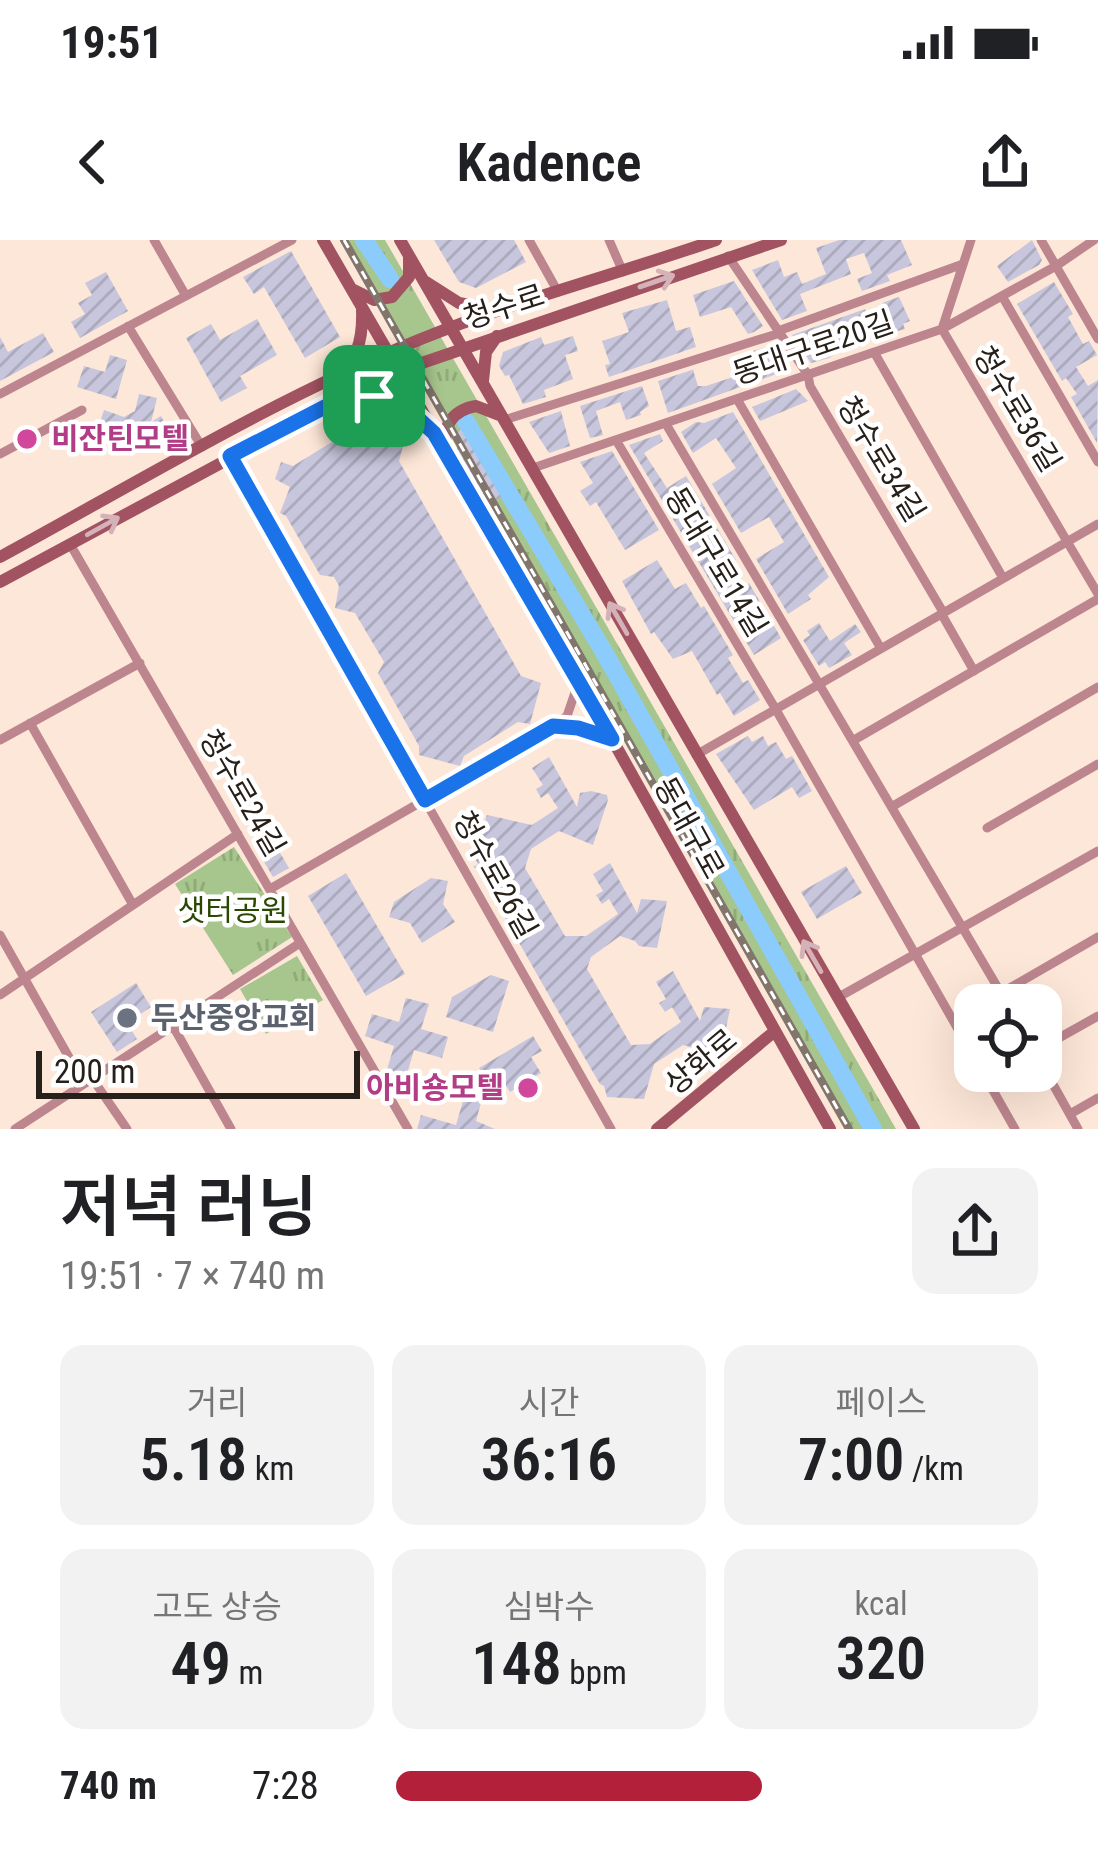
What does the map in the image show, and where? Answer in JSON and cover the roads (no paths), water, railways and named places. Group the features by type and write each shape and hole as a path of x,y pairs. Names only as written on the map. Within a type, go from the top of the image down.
{"main road":[{"name":"동대구로","path":"323,240 579,681 830,1129"},
{"name":"청수로","path":"0,557 388,353 716,240"},
{"name":"청수로","path":"0,582 399,370 781,240"},
{"name":"동대구로","path":"402,245 914,1129"},
{"path":"347,279 365,298 392,297 409,277 402,245"},
{"path":"421,278 471,308 507,310"},
{"path":"335,380 355,356 362,309"},
{"path":"484,388 483,361 497,336"},
{"path":"350,394 398,404 434,433"},
{"path":"448,455 448,423 465,408 487,407 504,420"},
{"name":"상화로","path":"657,1129 775,1031"}],"street":[{"path":"154,240 186,296"},
{"path":"0,394 292,240"},
{"path":"529,240 558,292"},
{"name":"청수로36길","path":"971,240 943,329 1098,597"},
{"path":"1041,240 1098,339"},
{"name":"동대구로20길","path":"532,468 943,329 1094,240"},
{"path":"611,241 623,272"},
{"name":"청수로34길","path":"728,256 808,375 810,386 942,612"},
{"path":"504,420 779,332 964,264"},
{"path":"1002,296 1098,462"},
{"path":"128,326 202,447"},
{"path":"874,352 1003,578"},
{"path":"737,399 880,647"},
{"path":"0,454 82,410"},
{"name":"동대구로14길","path":"666,424 996,984"},
{"name":"동대구로14길","path":"616,440 954,1023"},
{"name":"청수로26길","path":"230,456 611,1129"},
{"path":"696,755 1098,524"},
{"name":"청수로24길","path":"70,544 408,1129"},
{"path":"854,740 1098,597"},
{"path":"942,612 974,671"},
{"path":"0,740 140,664"},
{"path":"269,889 553,726 567,716 579,681"},
{"path":"893,806 1098,687"},
{"path":"30,724 133,905"},
{"path":"553,726 612,739"},
{"path":"987,828 1098,764"},
{"path":"0,995 238,834"},
{"path":"837,998 1098,851"},
{"path":"0,935 88,1081 127,1129"},
{"path":"1017,984 1098,937"},
{"path":"15,1129 300,943"},
{"path":"1062,1036 1098,1016"},
{"path":"173,1026 231,1129"},
{"path":"994,1092 1015,1129"},
{"path":"1057,1092 1078,1129"},
{"path":"1070,1114 1098,1098"}],"waterway":[{"path":"364,240 390,279"},
{"path":"466,422 604,652 873,1129"}],"railway":[{"path":"344,240 849,1129"}],"place":[{"name":"비잔틴모텔","path":"27,439"},
{"name":"두산중앙교회","path":"127,1018"},
{"name":"아비숑모텔","path":"528,1088"}],"park label":[{"name":"샛터공원","path":"233,911"}]}
